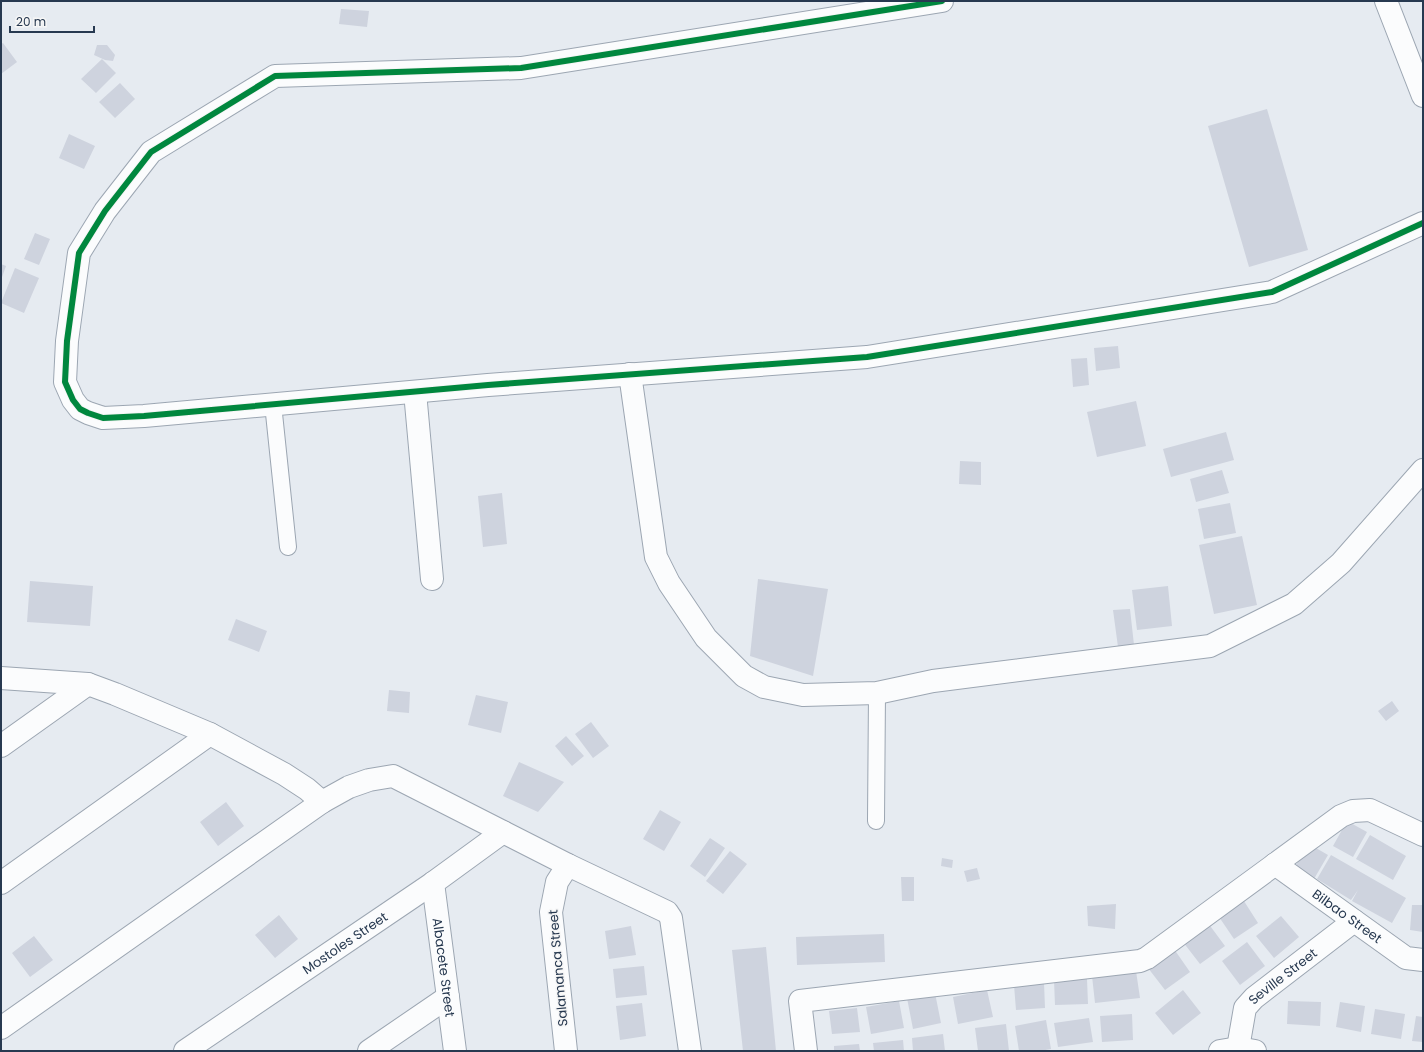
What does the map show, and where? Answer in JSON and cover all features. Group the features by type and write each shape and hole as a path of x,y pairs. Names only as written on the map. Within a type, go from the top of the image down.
{"street":[{"path":"942,1 521,68 275,76 151,152 105,211 79,253 67,341 65,382 73,400 80,409 103,418 144,416 630,374 867,357 1272,292 1423,223"},
{"path":"1386,1 1423,96"},
{"path":"630,374 656,557 669,583 706,638 744,676 764,687 803,695 877,693 933,681 1210,646 1294,604 1341,563 1423,470"},
{"path":"415,392 432,579"},
{"path":"1,678 88,684 115,694 210,734 284,774 307,789 322,802"},
{"path":"1,746 88,684"},
{"path":"1,883 210,734"},
{"path":"1,1028 322,802 349,787 370,780 393,776 568,865 667,912 671,918 690,1051"},
{"path":"806,1051 800,1001 1140,960 1147,958 1341,816 1353,811 1370,810 1423,835"},
{"name":"Mostoles Street","path":"185,1051 433,883 503,832"},
{"name":"Bilbao Street","path":"1275,864 1406,958 1423,960"},
{"name":"Salamanca Street","path":"566,1051 551,912 557,882 568,865"},
{"name":"Albacete Street","path":"433,883 455,1051"},
{"name":"Seville Street","path":"1237,1050 1245,1008 1254,998 1354,920"},
{"path":"369,1051 448,997"}],"lane":[{"path":"273,404 288,547"},
{"path":"876,821 877,693"}],"building":[{"path":"341,9 369,11 367,27 339,24"},
{"path":"3,43 17,62 1,74 1,44"},
{"path":"97,45 107,45 115,55 113,61 105,60 94,55"},
{"path":"102,59 116,73 96,93 81,79"},
{"path":"120,83 135,99 115,118 99,102"},
{"path":"1267,109 1308,250 1249,267 1208,126"},
{"path":"69,134 95,146 84,169 59,158"},
{"path":"35,233 50,239 39,265 24,259"},
{"path":"1,264 6,266 1,280"},
{"path":"15,268 39,278 24,313 1,303"},
{"path":"1118,346 1120,368 1096,371 1094,348"},
{"path":"1087,358 1089,385 1073,387 1071,359"},
{"path":"1136,401 1146,446 1097,457 1087,412"},
{"path":"1226,432 1234,460 1171,477 1163,449"},
{"path":"960,461 981,462 981,485 959,484"},
{"path":"1222,470 1229,493 1196,502 1190,479"},
{"path":"502,493 507,544 483,547 478,496"},
{"path":"1230,503 1236,533 1204,539 1198,509"},
{"path":"1242,536 1257,605 1214,614 1199,545"},
{"path":"758,579 828,589 813,676 750,656"},
{"path":"30,581 93,586 90,626 27,622"},
{"path":"1168,586 1172,626 1137,630 1132,590"},
{"path":"1130,609 1134,645 1118,647 1113,610"},
{"path":"236,619 267,631 259,652 228,640"},
{"path":"389,690 410,692 409,713 387,711"},
{"path":"476,695 508,702 501,733 468,725"},
{"path":"1392,701 1399,711 1386,721 1378,711"},
{"path":"591,722 609,746 593,758 575,734"},
{"path":"566,736 584,756 572,766 555,746"},
{"path":"519,762 564,782 538,812 503,796"},
{"path":"226,802 244,826 218,846 200,822"},
{"path":"660,810 681,822 664,851 643,839"},
{"path":"1347,821 1367,832 1353,857 1333,846"},
{"path":"1370,835 1406,856 1393,880 1356,859"},
{"path":"710,838 725,848 705,877 690,866"},
{"path":"1309,844 1328,855 1314,879 1295,867"},
{"path":"730,851 747,864 723,894 706,881"},
{"path":"1331,855 1406,898 1392,923 1352,901 1358,890 1351,900 1317,879"},
{"path":"942,858 953,860 952,868 941,866"},
{"path":"977,868 980,879 967,882 964,871"},
{"path":"901,877 914,877 914,901 902,901"},
{"path":"1242,898 1258,923 1234,939 1217,914"},
{"path":"1116,904 1115,929 1088,926 1087,906"},
{"path":"1412,905 1423,905 1423,932 1410,930"},
{"path":"279,915 298,939 275,958 255,935"},
{"path":"1281,916 1299,937 1274,958 1256,936"},
{"path":"1208,923 1225,946 1200,964 1183,942"},
{"path":"631,926 636,955 609,959 605,931"},
{"path":"884,934 885,962 797,965 796,937"},
{"path":"34,936 53,960 30,977 12,953"},
{"path":"1247,942 1265,966 1240,985 1222,961"},
{"path":"766,947 776,1051 743,1051 732,950"},
{"path":"1174,949 1190,972 1165,990 1148,968"},
{"path":"644,966 647,995 616,998 613,969"},
{"path":"1136,971 1140,998 1095,1003 1092,976"},
{"path":"1087,979 1088,1004 1055,1005 1054,980"},
{"path":"1044,983 1045,1008 1016,1010 1014,985"},
{"path":"987,990 993,1017 958,1024 953,997"},
{"path":"1183,990 1201,1013 1173,1035 1155,1013"},
{"path":"935,993 941,1023 913,1029 907,998"},
{"path":"899,1001 904,1028 871,1034 866,1007"},
{"path":"1288,1001 1321,1002 1320,1026 1287,1024"},
{"path":"1340,1002 1365,1006 1361,1032 1336,1027"},
{"path":"642,1003 646,1036 620,1040 616,1006"},
{"path":"857,1008 860,1032 832,1034 829,1011"},
{"path":"1375,1009 1405,1014 1401,1039 1371,1034"},
{"path":"1132,1014 1133,1040 1102,1042 1100,1016"},
{"path":"1416,1016 1423,1017 1423,1042 1412,1041"},
{"path":"1089,1018 1093,1042 1058,1047 1054,1023"},
{"path":"1046,1020 1051,1049 1040,1051 1019,1051 1015,1026"},
{"path":"1006,1024 1009,1051 978,1051 975,1028"},
{"path":"943,1034 945,1051 913,1051 912,1038"},
{"path":"903,1040 904,1051 874,1051 873,1043"},
{"path":"859,1044 860,1051 834,1051 834,1046"}],"cycle path":[{"path":"942,1 521,68 275,76 151,152 105,211 79,253 67,341 65,382 73,400 80,409 103,418 144,416 488,385 867,357 1272,292 1423,223"}]}
